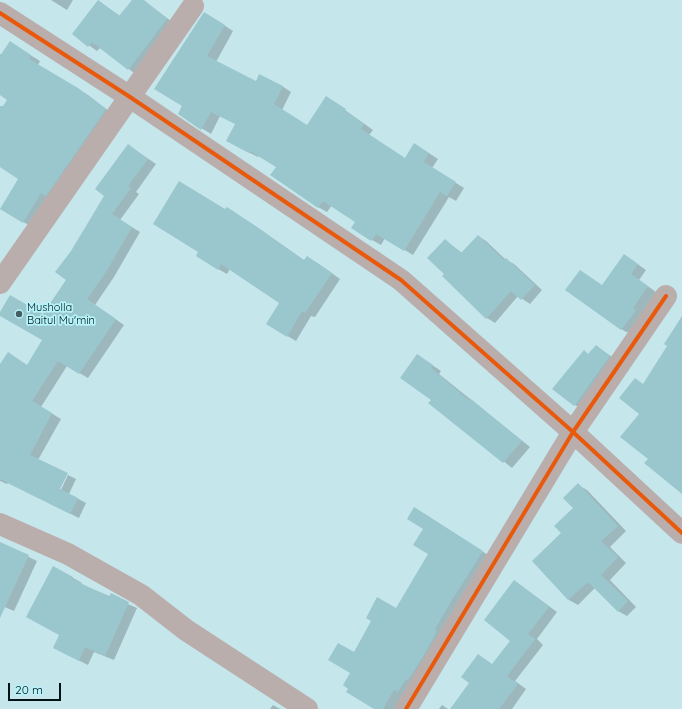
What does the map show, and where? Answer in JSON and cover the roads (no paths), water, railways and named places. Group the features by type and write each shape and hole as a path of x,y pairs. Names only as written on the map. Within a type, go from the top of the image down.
{"street":[{"path":"0,283 193,6"},
{"path":"0,13 130,97 401,280 573,432 682,533"},
{"path":"406,709 573,432 666,296"},
{"path":"0,524 68,554 141,595 186,630 307,709"}],"place":[{"name":"Musholla Baitul Mu'min","path":"19,314"}]}
